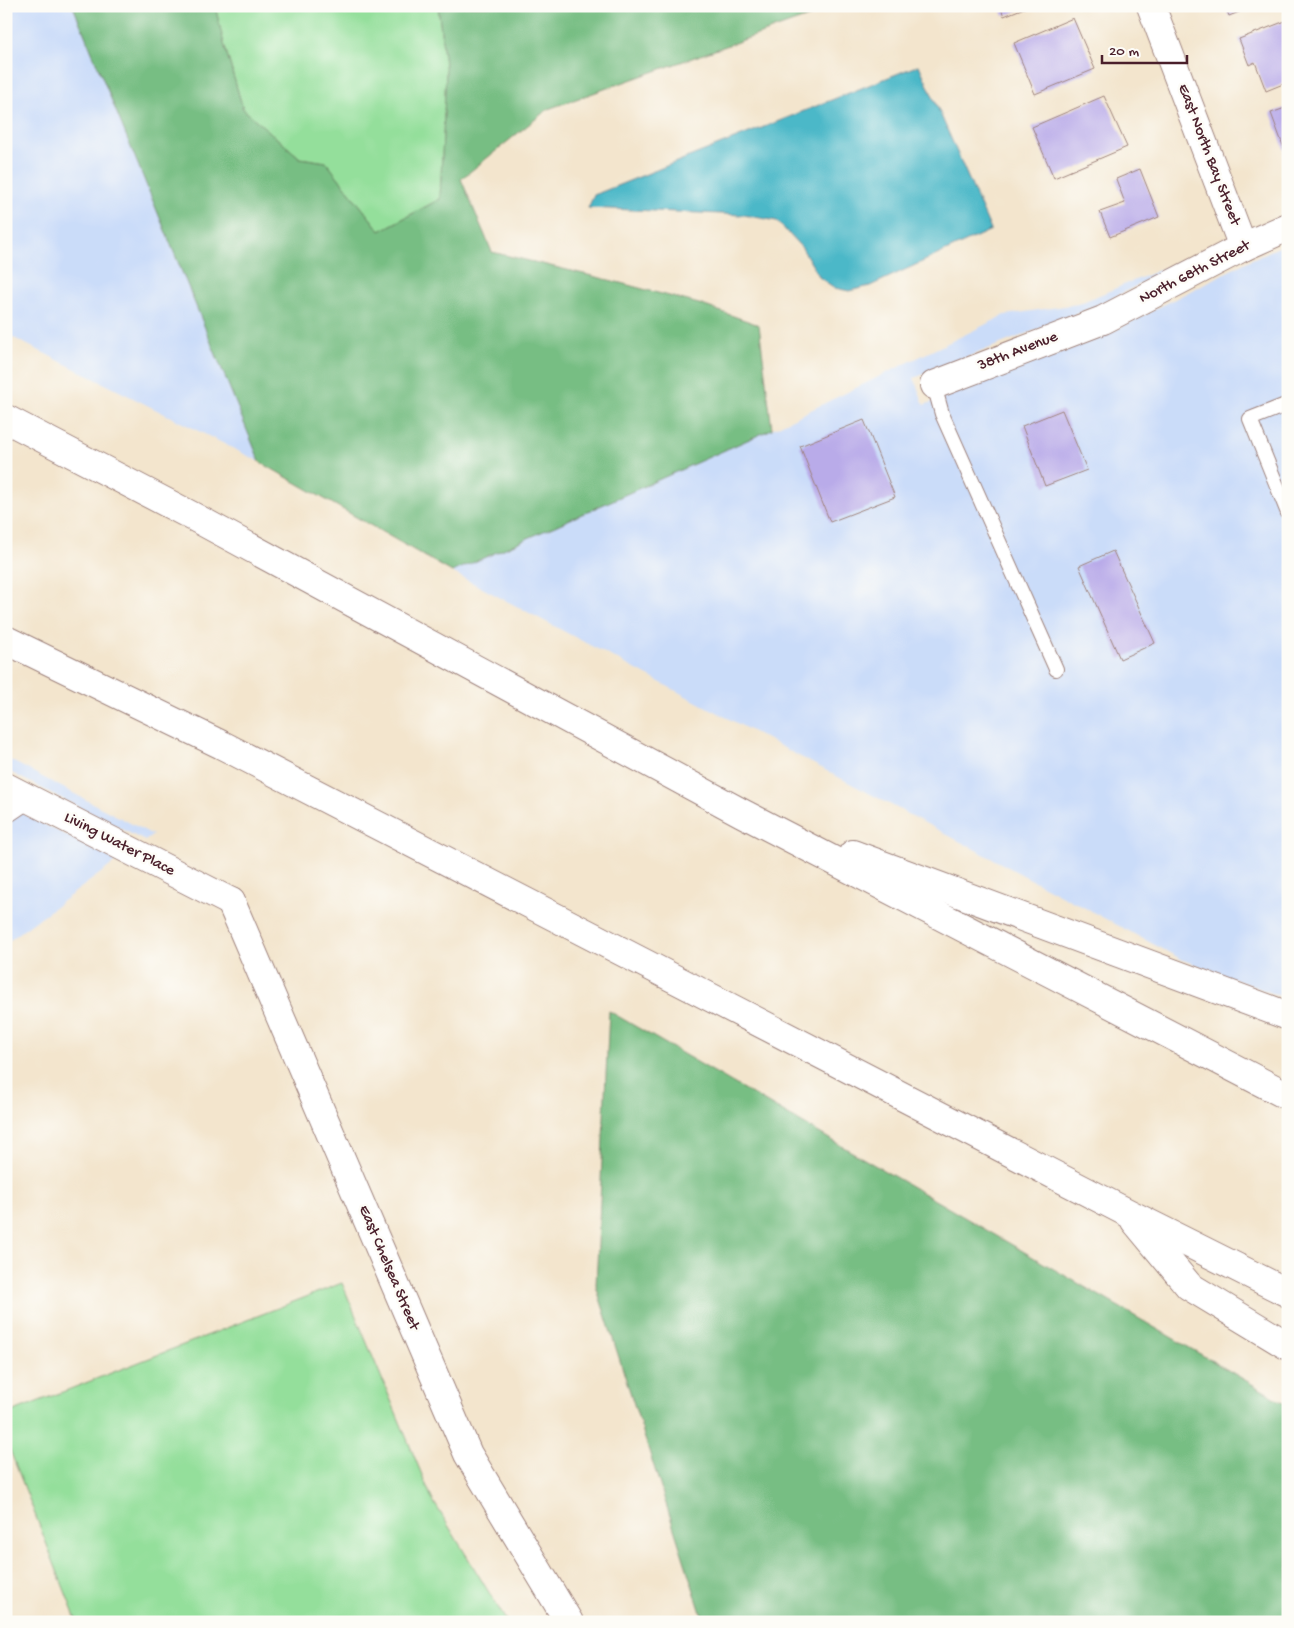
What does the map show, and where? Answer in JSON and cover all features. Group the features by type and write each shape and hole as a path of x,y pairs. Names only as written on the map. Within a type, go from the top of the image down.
{"main road":[{"name":"East North Bay Street","path":"1151,6 1243,247"},
{"name":"North 68th Street","path":"1103,320 1243,247 1288,227"},
{"name":"38th Avenue","path":"934,385 1103,320"},
{"path":"6,419 742,813 1288,1096"},
{"path":"6,640 222,745 1130,1214 1288,1293"},
{"name":"Living Water Place","path":"6,787 231,902"},
{"path":"742,813 1288,1016"},
{"name":"East Chelsea Street","path":"231,902 468,1454 569,1622"},
{"path":"1130,1214 1189,1286 1288,1346"}],"lane":[{"path":"934,385 942,414 1056,669"},
{"path":"1288,404 1250,419 1288,513"},
{"path":"6,817 31,800"}],"shaded area":[{"path":"6,6 73,6 260,462 6,334"},
{"path":"1288,243 1288,999 1183,960 452,572 772,429 1005,315 1078,304 1198,254 1097,306 914,378 924,405 1096,340 1250,260"},
{"path":"6,758 153,835 145,841 6,770"},
{"path":"6,805 117,861 6,943"}],"green space":[{"path":"73,6 215,6 243,109 300,158 326,162 380,231 440,199 446,73 438,6 839,6 548,109 461,179 492,252 699,304 759,325 772,429 452,572 260,462"},
{"path":"215,6 438,6 446,73 440,199 380,231 326,162 300,158 243,109"},
{"path":"609,1011 1288,1405 1288,1622 704,1622 596,1286"},
{"path":"342,1283 432,1499 507,1622 77,1622 6,1440 6,1414"}],"water":[{"path":"919,65 991,230 870,286 849,291 835,288 820,278 802,248 777,221 744,215 588,208 594,195"}],"building":[{"path":"1000,6 1029,6 1004,16"},
{"path":"1225,6 1254,6 1229,16"},
{"path":"1073,18 1095,69 1035,94 1014,43"},
{"path":"1288,20 1288,82 1266,91 1255,62 1249,65 1239,39"},
{"path":"1104,96 1127,147 1054,178 1032,127"},
{"path":"1288,107 1288,150 1285,151 1271,113"},
{"path":"1140,169 1159,217 1110,237 1100,212 1125,203 1116,179"},
{"path":"1062,410 1087,470 1045,486 1022,426"},
{"path":"864,420 895,497 830,522 800,446"},
{"path":"1113,551 1155,643 1120,659 1079,566"}]}
